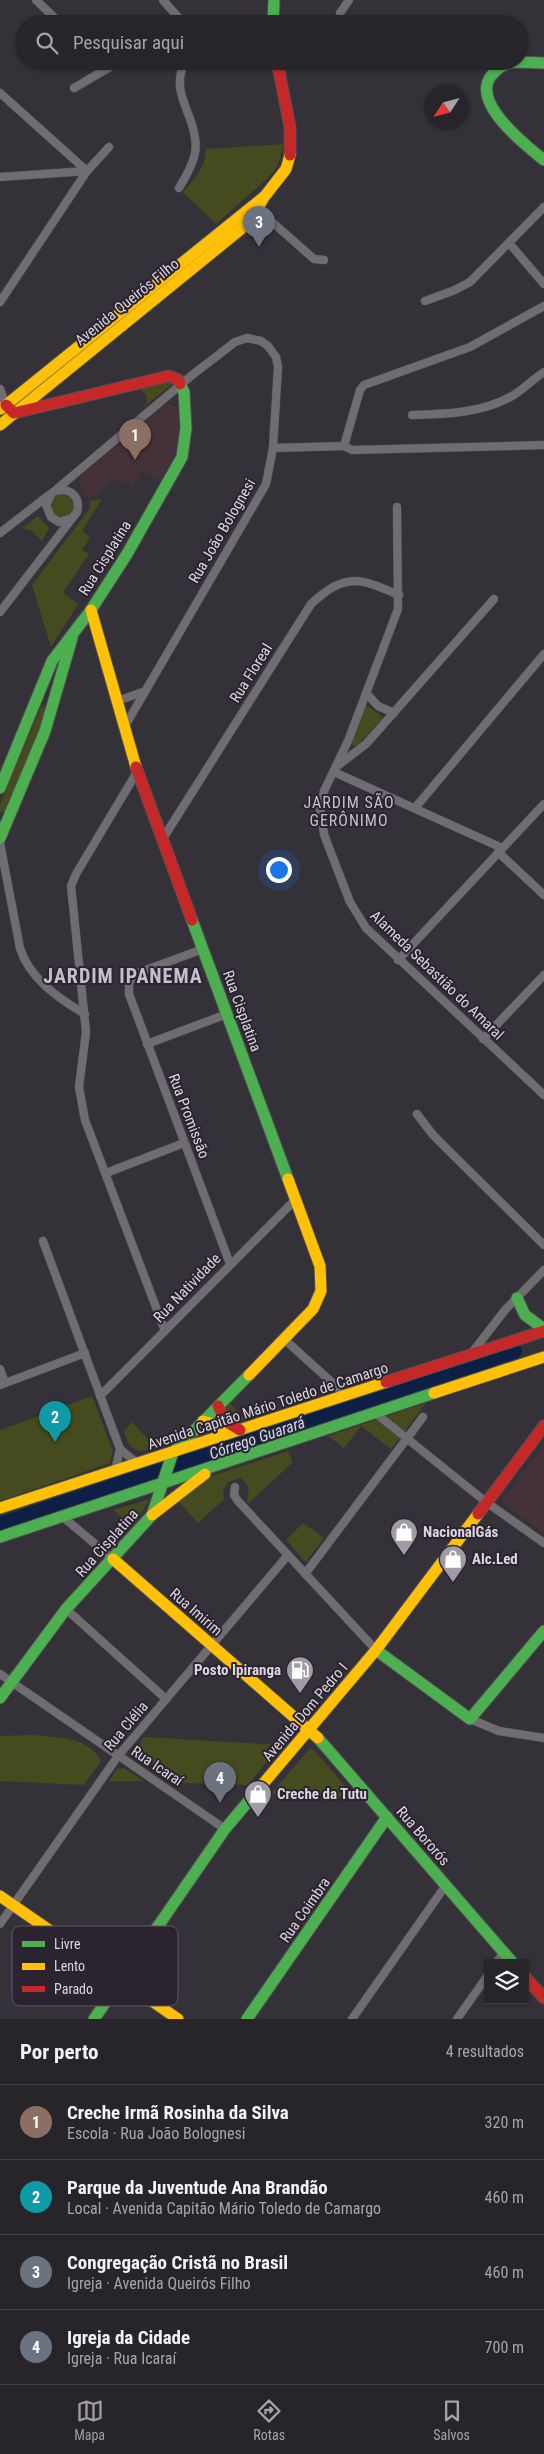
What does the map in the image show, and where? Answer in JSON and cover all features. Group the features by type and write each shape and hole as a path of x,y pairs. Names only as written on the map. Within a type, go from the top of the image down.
{"street":[{"path":"36,0 52,15"},
{"path":"163,0 176,15"},
{"path":"273,15 274,0"},
{"path":"340,13 349,0"},
{"path":"529,63 544,63"},
{"path":"74,88 105,70"},
{"path":"179,188 192,168 197,148 194,128 180,92 181,70"},
{"name":"Avenida Queirós Filho","path":"0,425 7,409 36,388 176,274 251,221 255,207 287,166 290,150 290,135 279,70"},
{"path":"494,70 489,75 485,90 490,106 512,132 544,160"},
{"path":"0,93 87,171"},
{"path":"0,302 87,171 109,147"},
{"path":"0,177 87,171"},
{"path":"255,207 314,259 324,260"},
{"path":"425,301 455,290 470,282 544,207"},
{"path":"509,243 544,284"},
{"path":"344,446 355,406 364,384 470,347 544,306"},
{"name":"Rua João Bolognesi","path":"0,533 73,476 181,384 235,342 247,338 262,341 273,351 278,367 273,448 270,472 262,493 143,692 125,726"},
{"path":"412,415 446,414 482,408 501,402 513,396 544,372"},
{"path":"0,389 7,409 52,405 164,376 174,377 181,384"},
{"name":"Rua Cisplatina","path":"0,1698 66,1609 152,1516 172,1456 203,1421 317,1304 322,1292 323,1282 318,1259 138,772 91,610 127,554 182,457 186,436 184,392 181,384"},
{"path":"36,388 52,405"},
{"path":"273,448 344,446 352,450 544,446"},
{"path":"0,612 77,512 78,504 71,484 73,476"},
{"path":"56,538 54,520 46,509 46,501 52,493 66,490 73,494"},
{"path":"35,506 46,509"},
{"name":"Alameda Sebastião do Amaral","path":"397,507 399,595 396,618 322,799 321,819 324,834 354,912 366,928 544,1096"},
{"path":"54,520 64,522 72,518"},
{"name":"Rua Floreal","path":"162,840 311,604 325,593 345,582 358,580 399,595"},
{"path":"494,600 366,744 335,770 500,850 544,895"},
{"path":"0,788 52,662 91,610"},
{"path":"0,837 45,731 75,630"},
{"path":"415,808 544,654"},
{"path":"117,700 143,692"},
{"path":"366,694 378,706 394,713"},
{"path":"138,772 76,874 71,886 86,1032 80,1094 85,1120 165,1331"},
{"path":"398,960 544,804"},
{"path":"0,843 20,948 25,961 53,993 85,1014"},
{"name":"Rua Promissão","path":"203,950 140,971 133,976 129,994 230,1264"},
{"path":"482,1039 544,975"},
{"path":"147,1044 227,1014"},
{"path":"417,1114 433,1136 544,1245"},
{"path":"106,1173 184,1143"},
{"name":"Rua Natividade","path":"100,1396 295,1200"},
{"path":"43,1241 120,1448 138,1463"},
{"path":"468,1358 517,1298 544,1270"},
{"path":"517,1298 526,1315 544,1330"},
{"name":"Avenida Capitão Mário Toledo de Camargo","path":"0,1508 138,1463 172,1456 238,1430 468,1358 544,1330"},
{"path":"284,1340 347,1396"},
{"path":"0,1369 3,1384 85,1353"},
{"path":"0,1537 162,1486 374,1412 544,1357"},
{"path":"218,1406 222,1419 238,1430"},
{"path":"374,1412 408,1437 486,1502 544,1542"},
{"path":"306,1574 422,1417"},
{"path":"203,1421 238,1430"},
{"name":"Avenida Dom Pedro I","path":"159,1926 226,1829 376,1650 544,1426"},
{"path":"115,1471 120,1448"},
{"path":"152,1516 215,1466"},
{"path":"234,1487 234,1495 238,1501 376,1650 470,1719 499,1731 544,1738"},
{"name":"Rua Imirim","path":"63,1517 310,1731"},
{"name":"Rua Clélia","path":"0,1924 118,1756 288,1555"},
{"path":"66,1609 166,1699"},
{"path":"470,1719 544,1631"},
{"name":"Rua Icaraí","path":"0,1674 226,1829"},
{"name":"Rua Bororós","path":"310,1731 510,1959"},
{"name":"Rua Coimbra","path":"252,2017 387,1817"},
{"path":"352,2019 446,1885"},
{"path":"0,1896 44,1926"},
{"path":"499,1959 504,1952"},
{"path":"456,2019 484,1980"},
{"path":"529,1981 544,1998"},
{"name":"Avenida Dom Pedro I","path":"94,2019 103,2006"},
{"path":"159,2006 178,2019"}],"shaded area":[{"path":"168,403 177,407 179,438 177,450 160,481 141,470 132,486 117,478 89,499 79,482 81,475"},
{"path":"544,1444 544,1534 503,1503 502,1500"}],"green space":[{"path":"284,144 277,167 268,178 216,224 183,192 201,168 206,149"},
{"path":"168,381 172,384 144,407 147,402 146,395 139,388"},
{"path":"62,494 71,497 74,506 71,515 62,518 53,515 50,506 53,497"},
{"path":"102,499 82,531 90,537 82,550 89,554 63,593 78,604 51,647 32,585 89,510 90,501"},
{"path":"38,516 49,528 42,541 32,531 22,528"},
{"path":"45,705 41,728 5,811 0,813 0,804 41,707"},
{"path":"366,705 383,717 357,746 353,746 352,743"},
{"path":"92,1396 113,1451 110,1463 0,1501 0,1430"},
{"path":"229,1402 246,1420 231,1419 226,1409"},
{"path":"426,1403 391,1449 361,1426 344,1448 328,1436"},
{"path":"132,1422 156,1447 138,1451 132,1447 124,1431"},
{"path":"288,1451 293,1462 249,1503 247,1501 249,1487 241,1478 228,1482 223,1490 224,1499 198,1523 177,1500 212,1476"},
{"path":"150,1499 133,1526 113,1510"},
{"path":"303,1523 324,1538 306,1562 286,1540"},
{"path":"31,1735 70,1739 80,1742 95,1753 101,1761 84,1785 0,1781 0,1736"},
{"path":"144,1737 280,1745 248,1785 183,1783 137,1755 135,1751"},
{"path":"309,1749 313,1749 356,1798 271,1794"},
{"path":"124,1768 144,1781 109,1781 117,1769"}],"waterway":[{"name":"Córrego Guarará","path":"0,1525 514,1351"}],"traffic: fast":[{"path":"273,15 274,0"},
{"path":"529,62 544,63"},
{"path":"497,70 491,76 487,87 488,98 494,110 514,134 544,160"},
{"path":"0,788 52,661 91,610 127,554 182,457 186,428 184,392 180,384"},
{"path":"0,838 45,731 72,638"},
{"path":"192,920 288,1179"},
{"path":"517,1298 525,1315 544,1329"},
{"path":"0,1698 66,1609 152,1515 173,1452 249,1375"},
{"path":"0,1537 434,1393"},
{"path":"376,1650 470,1719 544,1631"},
{"path":"318,1738 510,1959"},
{"path":"158,1926 225,1829 257,1791"},
{"path":"247,2019 387,1817"},
{"path":"94,2019 103,2006"}],"traffic: slow":[{"path":"1,409 265,196 286,169 290,155"},
{"path":"0,425 251,221 264,197"},
{"path":"91,610 136,767"},
{"path":"249,1375 313,1309 321,1291 320,1266 288,1179"},
{"path":"434,1393 544,1357"},
{"path":"0,1508 386,1382"},
{"path":"203,1421 231,1430"},
{"path":"152,1515 205,1474"},
{"path":"257,1791 376,1650 478,1514"},
{"path":"113,1559 318,1738"},
{"path":"0,1896 43,1926"},
{"path":"159,2006 178,2019"}],"traffic: jam":[{"path":"279,70 290,127 290,155"},
{"path":"6,405 14,413 169,376 179,380 180,384"},
{"path":"136,767 192,920"},
{"path":"386,1382 544,1331"},
{"path":"218,1406 225,1421 240,1430"},
{"path":"478,1514 544,1426"},
{"path":"529,1981 544,1998"}],"place":[{"name":"Congregação Cristã no Brasil","path":"259,247"},
{"name":"Creche Irmã Rosinha da Silva","path":"135,460"},
{"name":"Parque da Juventude Ana Brandão","path":"55,1442"},
{"name":"NacionalGás","path":"404,1556"},
{"name":"Alc.Led","path":"453,1583"},
{"name":"Posto Ipiranga","path":"300,1694"},
{"name":"Igreja da Cidade","path":"220,1803"},
{"name":"Creche da Tutu","path":"258,1818"}],"district":[{"name":"JARDIM SÃO GERÔNIMO","path":"349,811"},
{"name":"JARDIM IPANEMA","path":"123,976"}]}
